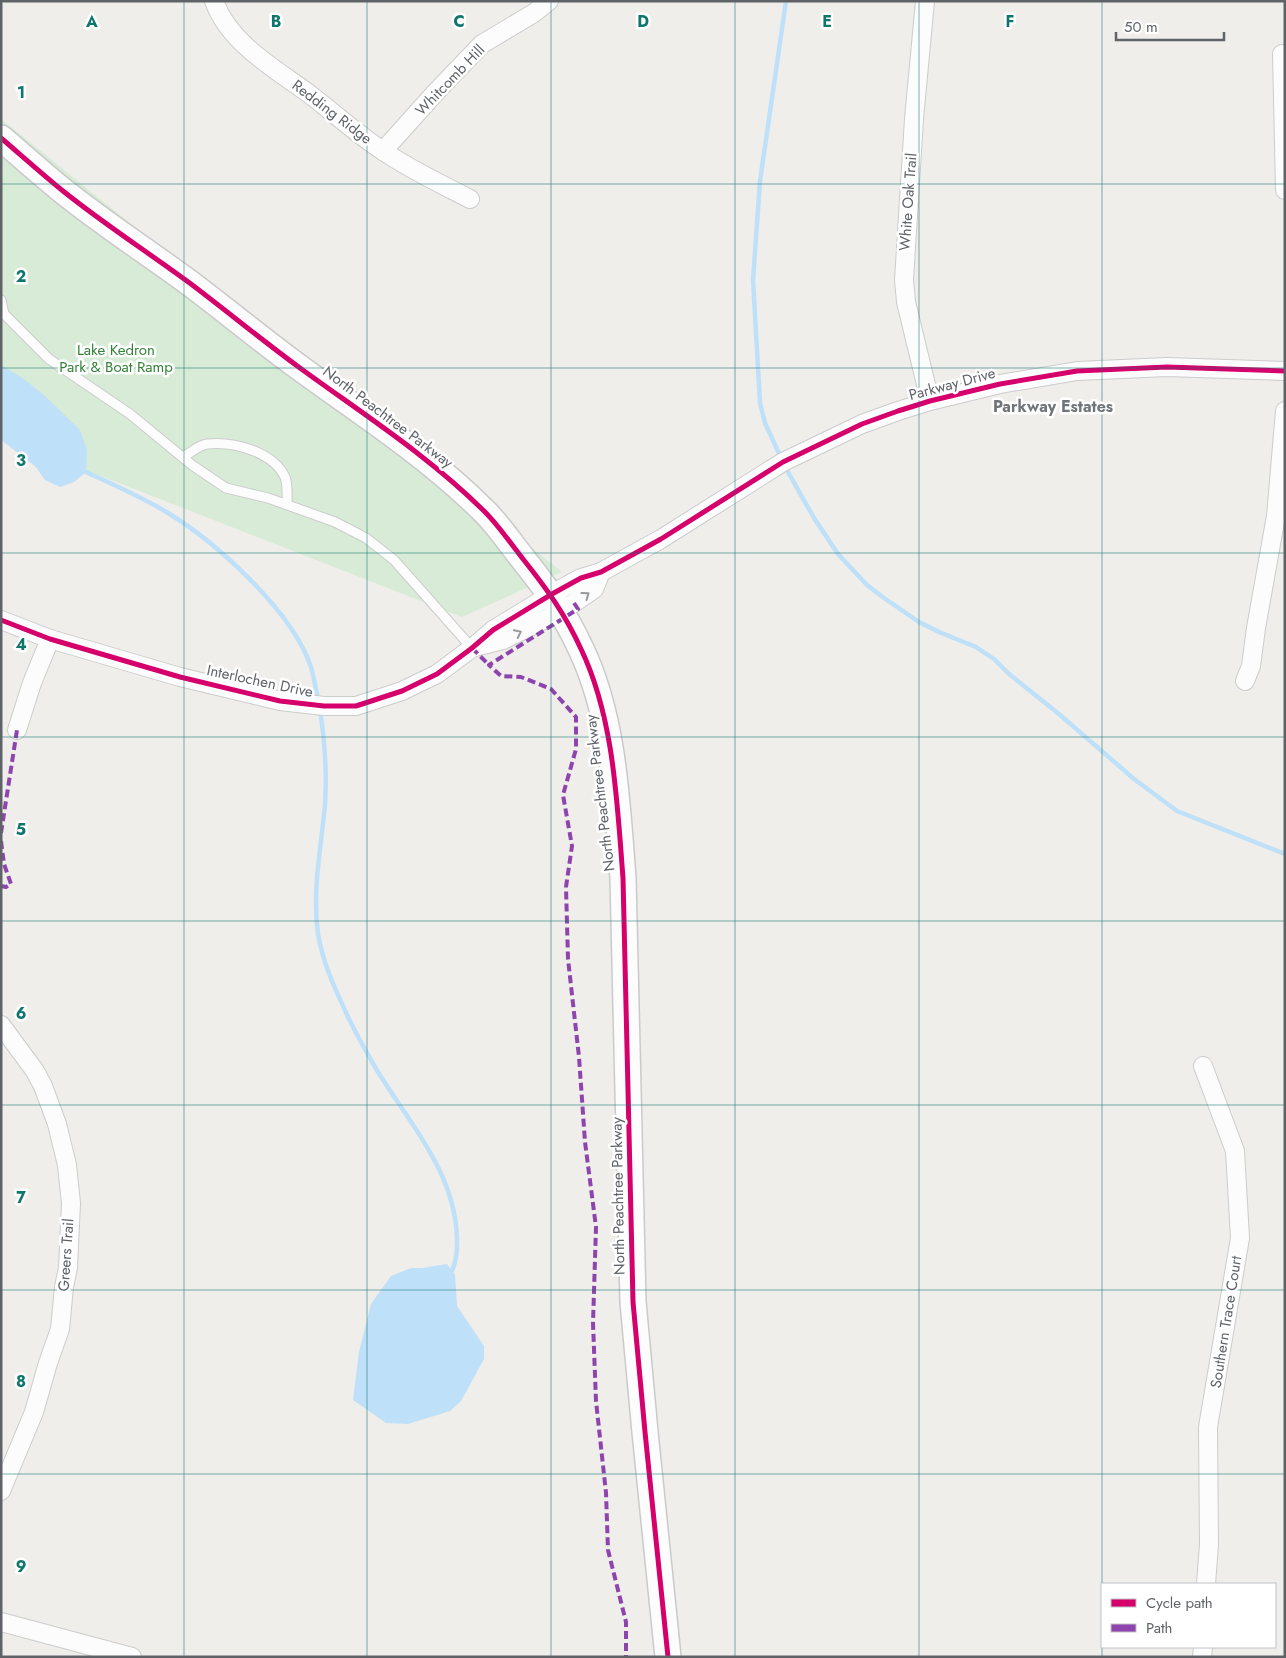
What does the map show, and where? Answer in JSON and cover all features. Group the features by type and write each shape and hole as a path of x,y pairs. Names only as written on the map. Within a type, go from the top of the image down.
{"street":[{"name":"Redding Ridge","path":"214,1 216,8 231,30 253,54 383,151 424,176 470,199"},
{"name":"Whitcomb Hill","path":"383,151 482,44 534,13 549,1"},
{"name":"White Oak Trail","path":"925,1 913,129 904,280 906,302 930,401"},
{"path":"1282,54 1285,190"},
{"name":"North Peachtree Parkway","path":"1,138 65,192 433,464 488,514 557,603 582,650 592,674 603,710 610,746 620,838 623,878 633,1302 668,1657"},
{"name":"Parkway Drive","path":"557,603 594,589 601,572 661,539 783,462 862,424 930,401 1000,384 1077,372 1167,367 1285,371"},
{"path":"1245,681 1251,666 1276,516 1285,411"},
{"name":"Interlochen Drive","path":"1,620 50,639 180,677 280,701 317,705 356,706 402,691 436,674 472,648 503,640 557,603"},
{"path":"17,730 32,682 50,639"},
{"name":"Greers Trail","path":"1,1025 35,1071 43,1086 57,1124 63,1148 70,1203 68,1268 60,1329 34,1412 1,1491"},
{"name":"Southern Trace Court","path":"1203,1066 1235,1151 1240,1238 1208,1427 1209,1544 1206,1583"},
{"path":"1,1622 132,1657"}],"lane":[{"path":"1,300 3,315 49,359 130,414 183,457 226,488 287,504 335,522 366,538 394,560 472,648"},
{"path":"183,457 205,444 227,445 247,449 273,460 286,478 287,504"}],"green space":[{"name":"Lake Kedron Park & Boat Ramp","path":"1,119 562,572 462,617 60,460 1,413"}],"water":[{"path":"1,365 24,379 45,396 80,430 87,450 86,472 74,482 60,487 45,480 35,466 1,440"},
{"path":"447,1264 455,1275 457,1306 484,1346 484,1359 461,1401 450,1411 408,1424 386,1423 353,1400 359,1352 371,1304 391,1276 411,1268"}],"waterway":[{"path":"781,458 765,423 760,403 753,280 760,181 786,1"},
{"path":"784,465 814,518 838,554 867,585 919,622 976,647 994,659 1009,674 1059,714 1134,779 1177,811 1285,854"},
{"path":"86,472 138,496 168,513 208,542 251,580 288,624 301,646 311,667 318,700"},
{"path":"320,710 326,781 316,902 320,945 330,977 352,1026 378,1072 429,1150 440,1171 454,1214 457,1238 456,1258 452,1271"}],"marked path":[{"path":"574,603 578,609 489,665 501,676 521,677 551,689 576,717 576,749 563,795 572,846 566,887 568,959 579,1057 585,1142 596,1227 593,1323 596,1401 606,1493 608,1550 626,1622 626,1657"},
{"path":"472,648 489,665"},
{"path":"1,833 17,730"},
{"path":"1,841 4,864 11,884 6,887 1,886"}],"cycle path":[{"path":"1,138 47,178 110,227 191,284 286,358 395,436 464,492 495,523 540,581 562,613 581,649 601,703 612,761 619,820 623,878 633,1302 668,1657"},
{"path":"1,620 50,639 180,677 280,701 324,706 356,706 402,691 437,674 493,630 581,578 601,572 661,539 783,462 862,424 898,411 1000,384 1077,371 1167,367 1285,371"}],"district":[{"name":"Parkway Estates","path":"1053,406"}]}
